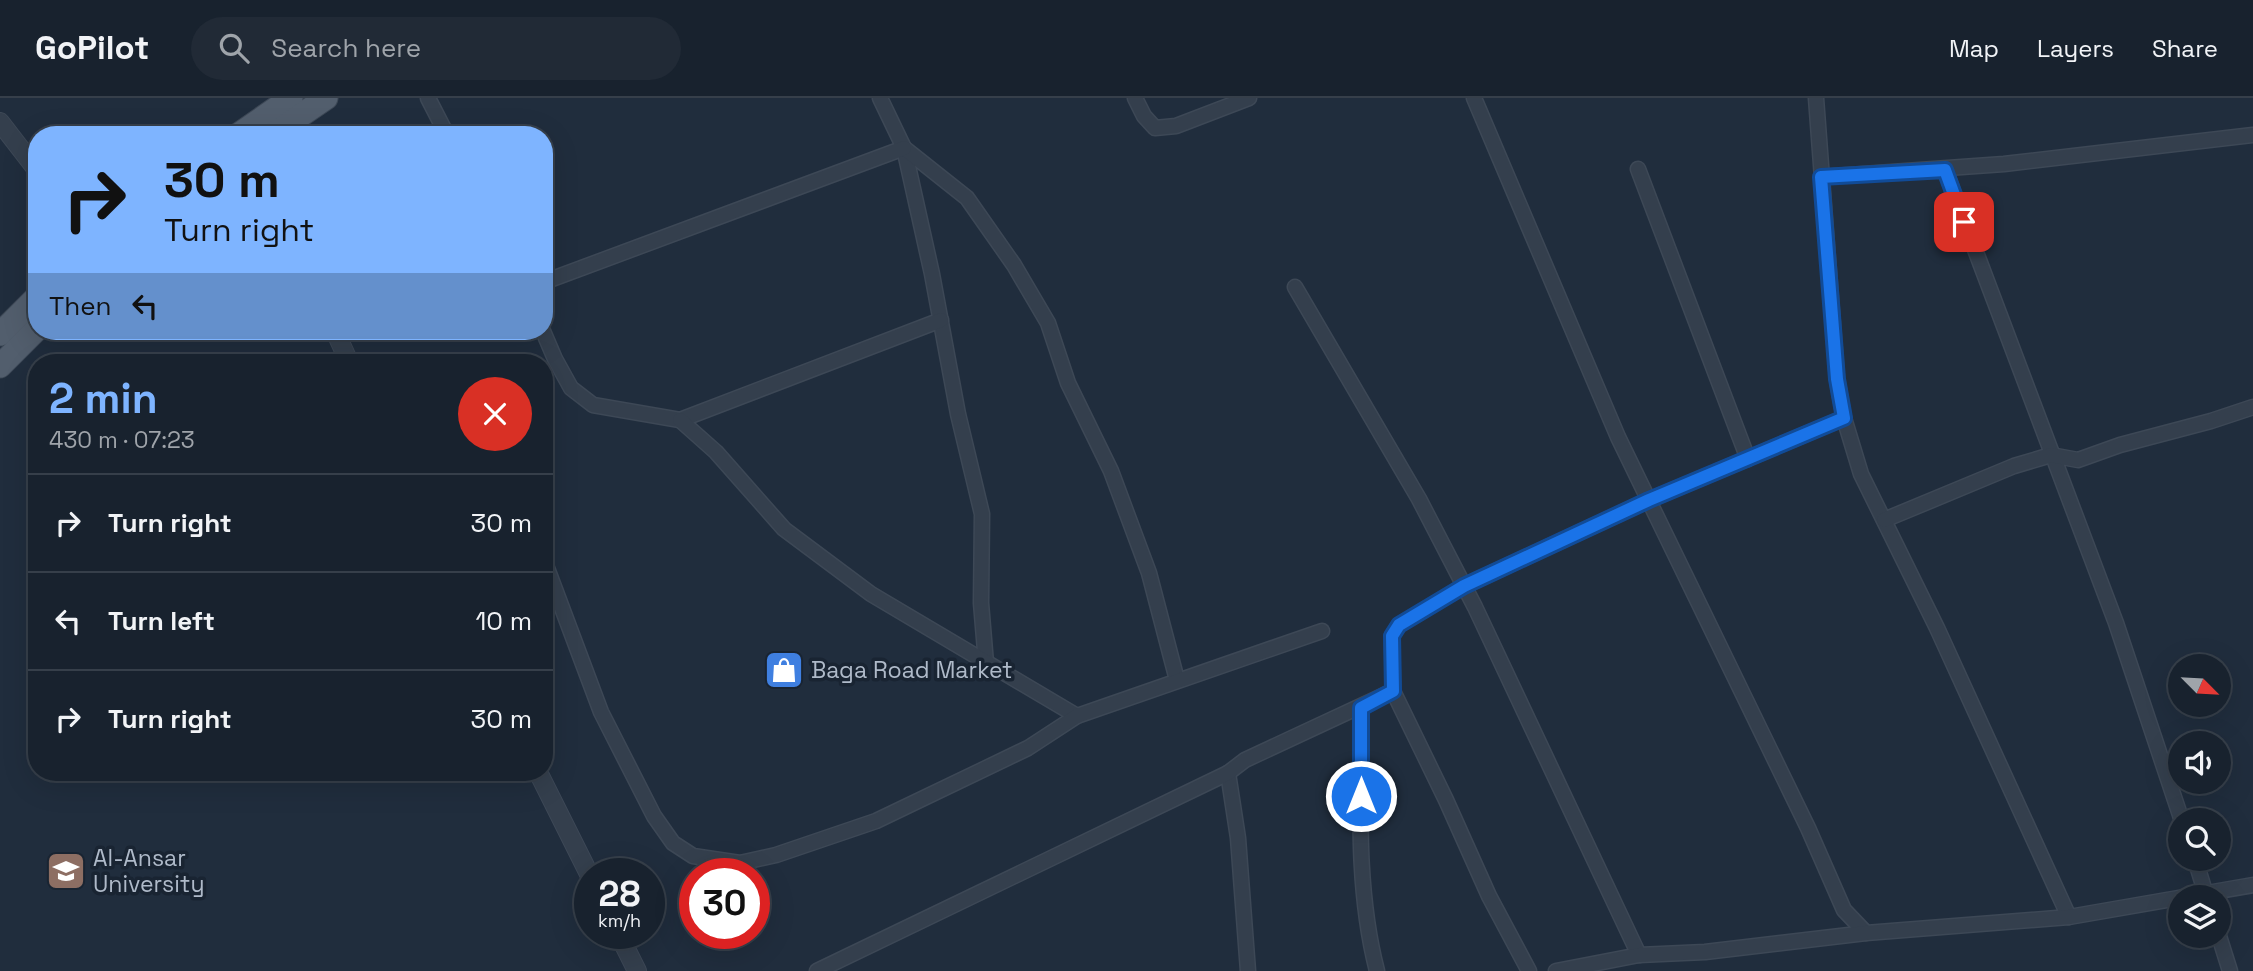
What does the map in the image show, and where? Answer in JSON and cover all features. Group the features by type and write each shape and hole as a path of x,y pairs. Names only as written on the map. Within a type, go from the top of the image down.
{"main road":[{"path":"251,126 291,98"},
{"path":"285,126 326,98"},
{"path":"0,334 28,307"},
{"path":"0,366 28,338"}],"street":[{"path":"429,98 443,126"},
{"path":"880,98 904,148 958,414 982,514 981,603 986,663"},
{"path":"1135,98 1144,116 1155,128 1176,126 1250,98"},
{"path":"1474,98 1618,437 1808,828 1844,910 1866,933"},
{"path":"1816,98 1837,379 1844,418 1861,474 1937,628 2069,917"},
{"path":"0,122 28,158"},
{"path":"1821,177 1945,170 2253,135"},
{"path":"553,279 904,148"},
{"path":"904,148 967,198 1014,265 1048,323 1068,383 1111,471 1149,573 1177,680"},
{"path":"1638,169 1748,459"},
{"path":"1945,170 2116,623 2178,808"},
{"path":"1295,287 1419,499 1464,586 1639,954"},
{"path":"553,366 570,388 593,405 680,420 941,320"},
{"path":"1884,520 2014,466 2051,455 2078,460 2120,445 2253,407"},
{"path":"1529,971 1489,896 1393,691 1392,636 1399,625 1464,586 1649,500 1844,418"},
{"path":"680,420 716,452 784,529 871,594 1077,716"},
{"path":"553,583 607,724 654,816 673,844 692,856 740,863 776,855 876,821 1028,748 1077,716 1322,631"},
{"path":"817,971 1228,772 1245,760 1393,691"},
{"path":"1361,708 1361,871 1370,946 1377,971"},
{"path":"1228,772 1238,838 1248,971"},
{"path":"542,781 581,858"},
{"path":"2231,890 2253,885"},
{"path":"1556,971 1639,954 1705,952 1866,933 2069,917 2168,901"},
{"path":"2223,948 2230,971"},
{"path":"626,949 637,971"}],"place":[{"name":"Baga Road Market","path":"784,670"},
{"name":"Al-Ansar University","path":"66,871"}],"route":[{"path":"1361,796 1361,708 1393,691 1392,636 1399,625 1464,586 1649,500 1844,418 1837,379 1821,177 1945,170 1964,222"}]}
